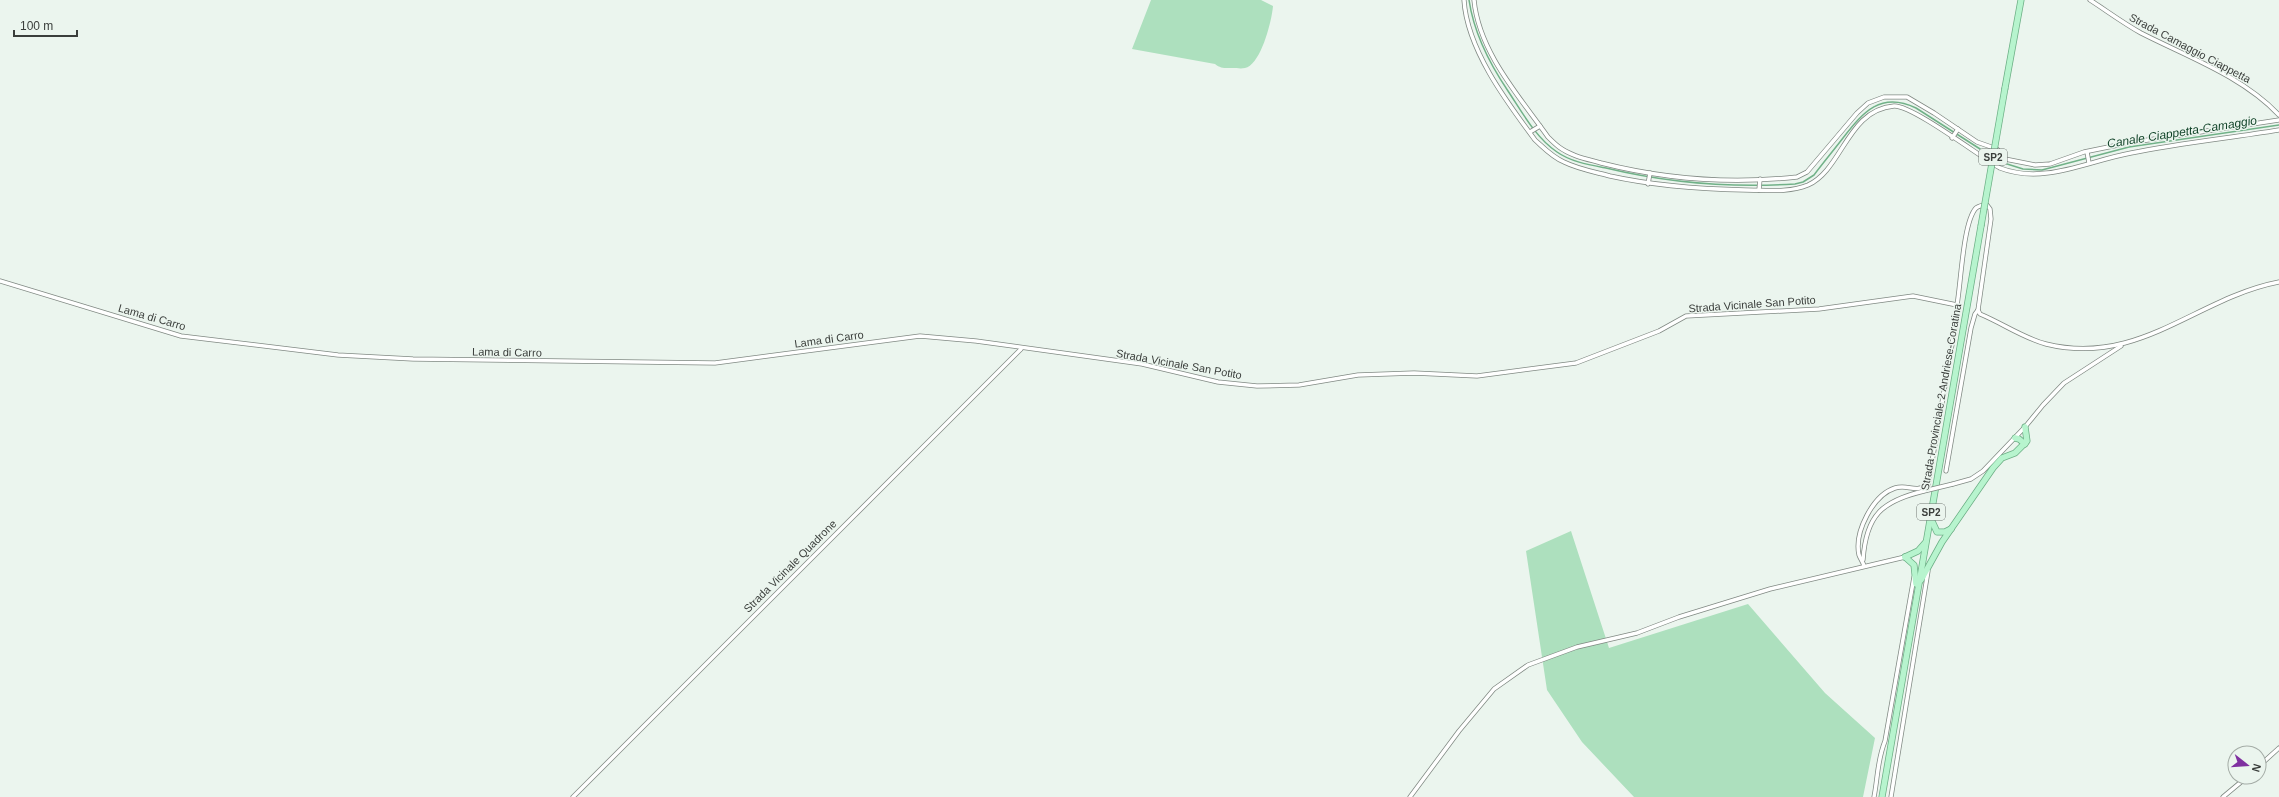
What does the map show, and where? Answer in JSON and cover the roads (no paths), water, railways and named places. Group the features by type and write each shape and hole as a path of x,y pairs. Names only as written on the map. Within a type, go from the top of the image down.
{"main road":[{"name":"Strada Provinciale 2 Andriese-Coratina","path":"1882,797 2021,0"},
{"path":"1919,585 1929,565 1951,529 1993,468 2002,458 2015,452 2025,444 2027,441 2025,428"},
{"path":"2015,438 2019,439 2025,444"},
{"path":"1930,516 1937,532 1945,532 1951,529"},
{"path":"1917,593 1914,565 1905,557 1918,551 1926,540"}],"street":[{"path":"1464,0 1469,27 1479,53 1530,132 1546,150 1565,162 1598,173 1648,184 1702,189 1759,190 1791,190 1808,185 1820,176 1856,128 1875,111 1895,106 1913,111 1977,155 2009,172 2041,175 2131,152 2279,130"},
{"path":"1474,0 1477,18 1490,53 1540,126 1558,147 1571,154 1650,173 1707,179 1797,177 1807,172 1848,122 1868,103 1884,97 1907,97 1917,102 1977,142 1997,149 2005,159 2035,165 2050,164 2087,152 2128,143 2279,120"},
{"name":"Strada Camaggio Ciappetta","path":"2090,0 2141,33 2232,79 2254,93 2279,115"},
{"path":"1848,122 1856,128"},
{"path":"1530,132 1540,126"},
{"path":"1952,138 1958,129"},
{"path":"2199,133 2200,142"},
{"path":"2087,152 2089,163"},
{"path":"1648,184 1650,173"},
{"path":"1759,190 1760,179"},
{"path":"1864,564 1859,556 1860,534 1864,522 1879,499 1896,488 1904,487 1916,490 1928,485 1956,321 1966,236 1975,209 1981,205 1988,205 1991,213 1991,228 1978,310 1975,314 1971,328 1946,471"},
{"name":"Lama di Carro","path":"0,281 181,336 377,358 714,363 920,336 976,341 1021,349"},
{"path":"1978,310 1980,314 2046,344 2079,348 2123,344 2163,331 2221,301 2279,282"},
{"name":"Strada Vicinale San Potito","path":"1021,349 1142,364 1218,382 1257,386 1299,385 1358,375 1414,373 1477,376 1576,364 1659,331 1686,316 1819,308 1913,296 1957,305"},
{"path":"1864,564 1864,549 1871,525 1879,510 1889,502 1901,496 1970,479 1983,470 2025,428 2043,405 2064,383 2123,344"},
{"name":"Strada Vicinale Quadrone","path":"573,797 1021,349"},
{"path":"1410,797 1459,731 1494,689 1528,665 1577,647 1624,638 1679,617 1770,589 1864,564 1905,557"},
{"path":"1891,797 1929,565"},
{"path":"1874,797 1877,782 1876,776 1878,763 1885,741 1911,585 1915,572"},
{"path":"2267,759 2279,748"},
{"path":"2223,797 2237,785"}],"waterway":[{"name":"Canale Ciappetta-Camaggio","path":"1469,0 1471,13 1483,48 1524,116 1542,140 1549,146 1562,155 1581,163 1676,181 1723,185 1795,184 1803,182 1814,175 1850,129 1866,113 1883,103 1893,102 1904,103 1916,108 1991,156"},
{"name":"Canale Ciappetta-Camaggio","path":"1994,158 2023,169 2042,170 2129,147 2279,125"}]}
